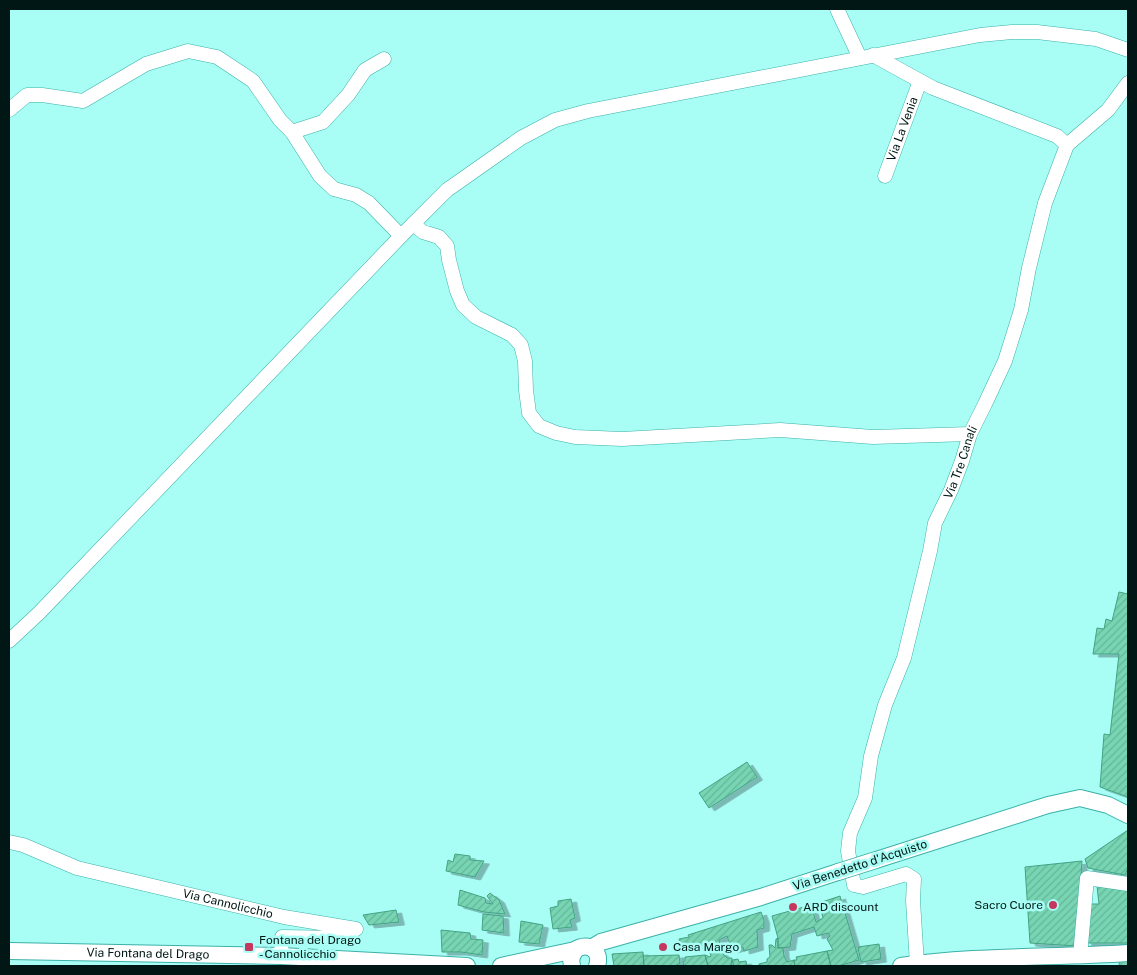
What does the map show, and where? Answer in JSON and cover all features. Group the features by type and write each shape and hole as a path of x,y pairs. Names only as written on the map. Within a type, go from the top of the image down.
{"street":[{"path":"837,9 867,57 932,88 1058,136 1067,145"},
{"path":"9,641 447,190 521,138 555,120 588,111 980,34 1037,32 1096,39 1128,50"},
{"path":"9,110 27,95 42,95 83,101 146,64 188,51 217,57 253,80 280,120 292,132 320,176 334,189 356,195 369,203 401,236"},
{"path":"292,132 323,122 348,95 365,70 384,59"},
{"name":"Via La Venia","path":"885,176 920,81"},
{"name":"Via Tre Canali","path":"844,871 850,833 865,798 871,756 885,705 904,658 935,523 951,490 970,434 1005,361 1021,310 1045,203 1067,145 1108,110 1128,83"},
{"path":"413,224 423,232 439,237 448,246 449,260 457,291 464,305 476,316 512,335 522,345 529,413 539,426 556,433 574,437 622,439 780,430 872,437 970,434"},
{"name":"Via Benedetto d'Acquisto","path":"583,949 601,942 761,897 1048,805 1080,798 1108,805 1128,815"},
{"name":"Via Cannolicchio","path":"9,842 23,845 76,868 284,918 356,929 344,938 282,937 281,956"},
{"path":"844,871 854,885 863,887 906,874 914,879 909,965 963,960 1128,953"},
{"path":"1080,956 1088,878 1128,884"},
{"path":"572,966 571,959 583,949"},
{"path":"501,966 583,949 597,954 597,966"},
{"name":"Via Fontana del Drago","path":"9,951 281,956 467,966"}],"building":[{"path":"1119,592 1128,594 1128,797 1100,787 1104,734 1110,735 1119,654 1093,654 1097,628 1104,629 1106,619 1112,621"},
{"path":"747,762 757,777 709,808 699,793"},
{"path":"1128,830 1128,868 1125,875 1088,868 1085,859"},
{"path":"455,854 470,856 470,860 484,861 475,877 446,871 448,860 453,862"},
{"name":"Sacro Cuore","path":"1082,861 1076,946 1030,943 1025,867"},
{"path":"1097,886 1128,888 1128,943 1086,943 1088,904 1099,904"},
{"path":"460,890 485,898 486,903 493,904 487,896 490,893 499,900 505,914 484,912 458,905"},
{"path":"840,896 859,960 831,966 827,951 833,950 827,939 830,936 828,933 817,936 814,927 792,934 790,947 778,948 778,938 772,916 811,905 816,922 823,918 819,903"},
{"path":"571,899 575,918 570,920 572,927 553,929 550,908 558,906 558,901"},
{"path":"396,910 399,922 369,925 363,915"},
{"path":"761,912 764,928 757,930 758,947 744,951 743,947 732,950 727,936 719,940 723,954 727,958 732,958 731,966 708,966 705,955 711,956 708,948 702,946 683,949 679,939 689,937 688,935"},
{"path":"483,914 503,916 504,933 482,930"},
{"path":"521,921 543,925 539,944 519,942"},
{"path":"441,930 470,933 471,939 483,940 482,955 442,952"},
{"path":"778,938 778,948 783,948 787,962 794,960 795,966 759,966 759,964 767,962 767,959 770,957 769,945 775,948 776,939"},
{"path":"879,944 881,959 861,962 858,947"},
{"path":"827,951 831,966 795,966 794,960 797,960 796,957"},
{"path":"643,952 644,966 614,966 612,954"},
{"path":"679,955 680,963 675,966 644,966 643,956"},
{"path":"705,955 708,966 684,966 685,957"},
{"path":"1128,955 1128,966 1119,966 1120,956"},
{"path":"738,959 739,962 746,961 747,966 734,966 732,960"}],"place":[{"name":"Sacro Cuore","path":"1053,905"},
{"name":"ARD discount","path":"793,907"},
{"name":"Fontana del Drago - Cannolicchio","path":"249,947"},
{"name":"Casa Margo","path":"663,947"}]}
